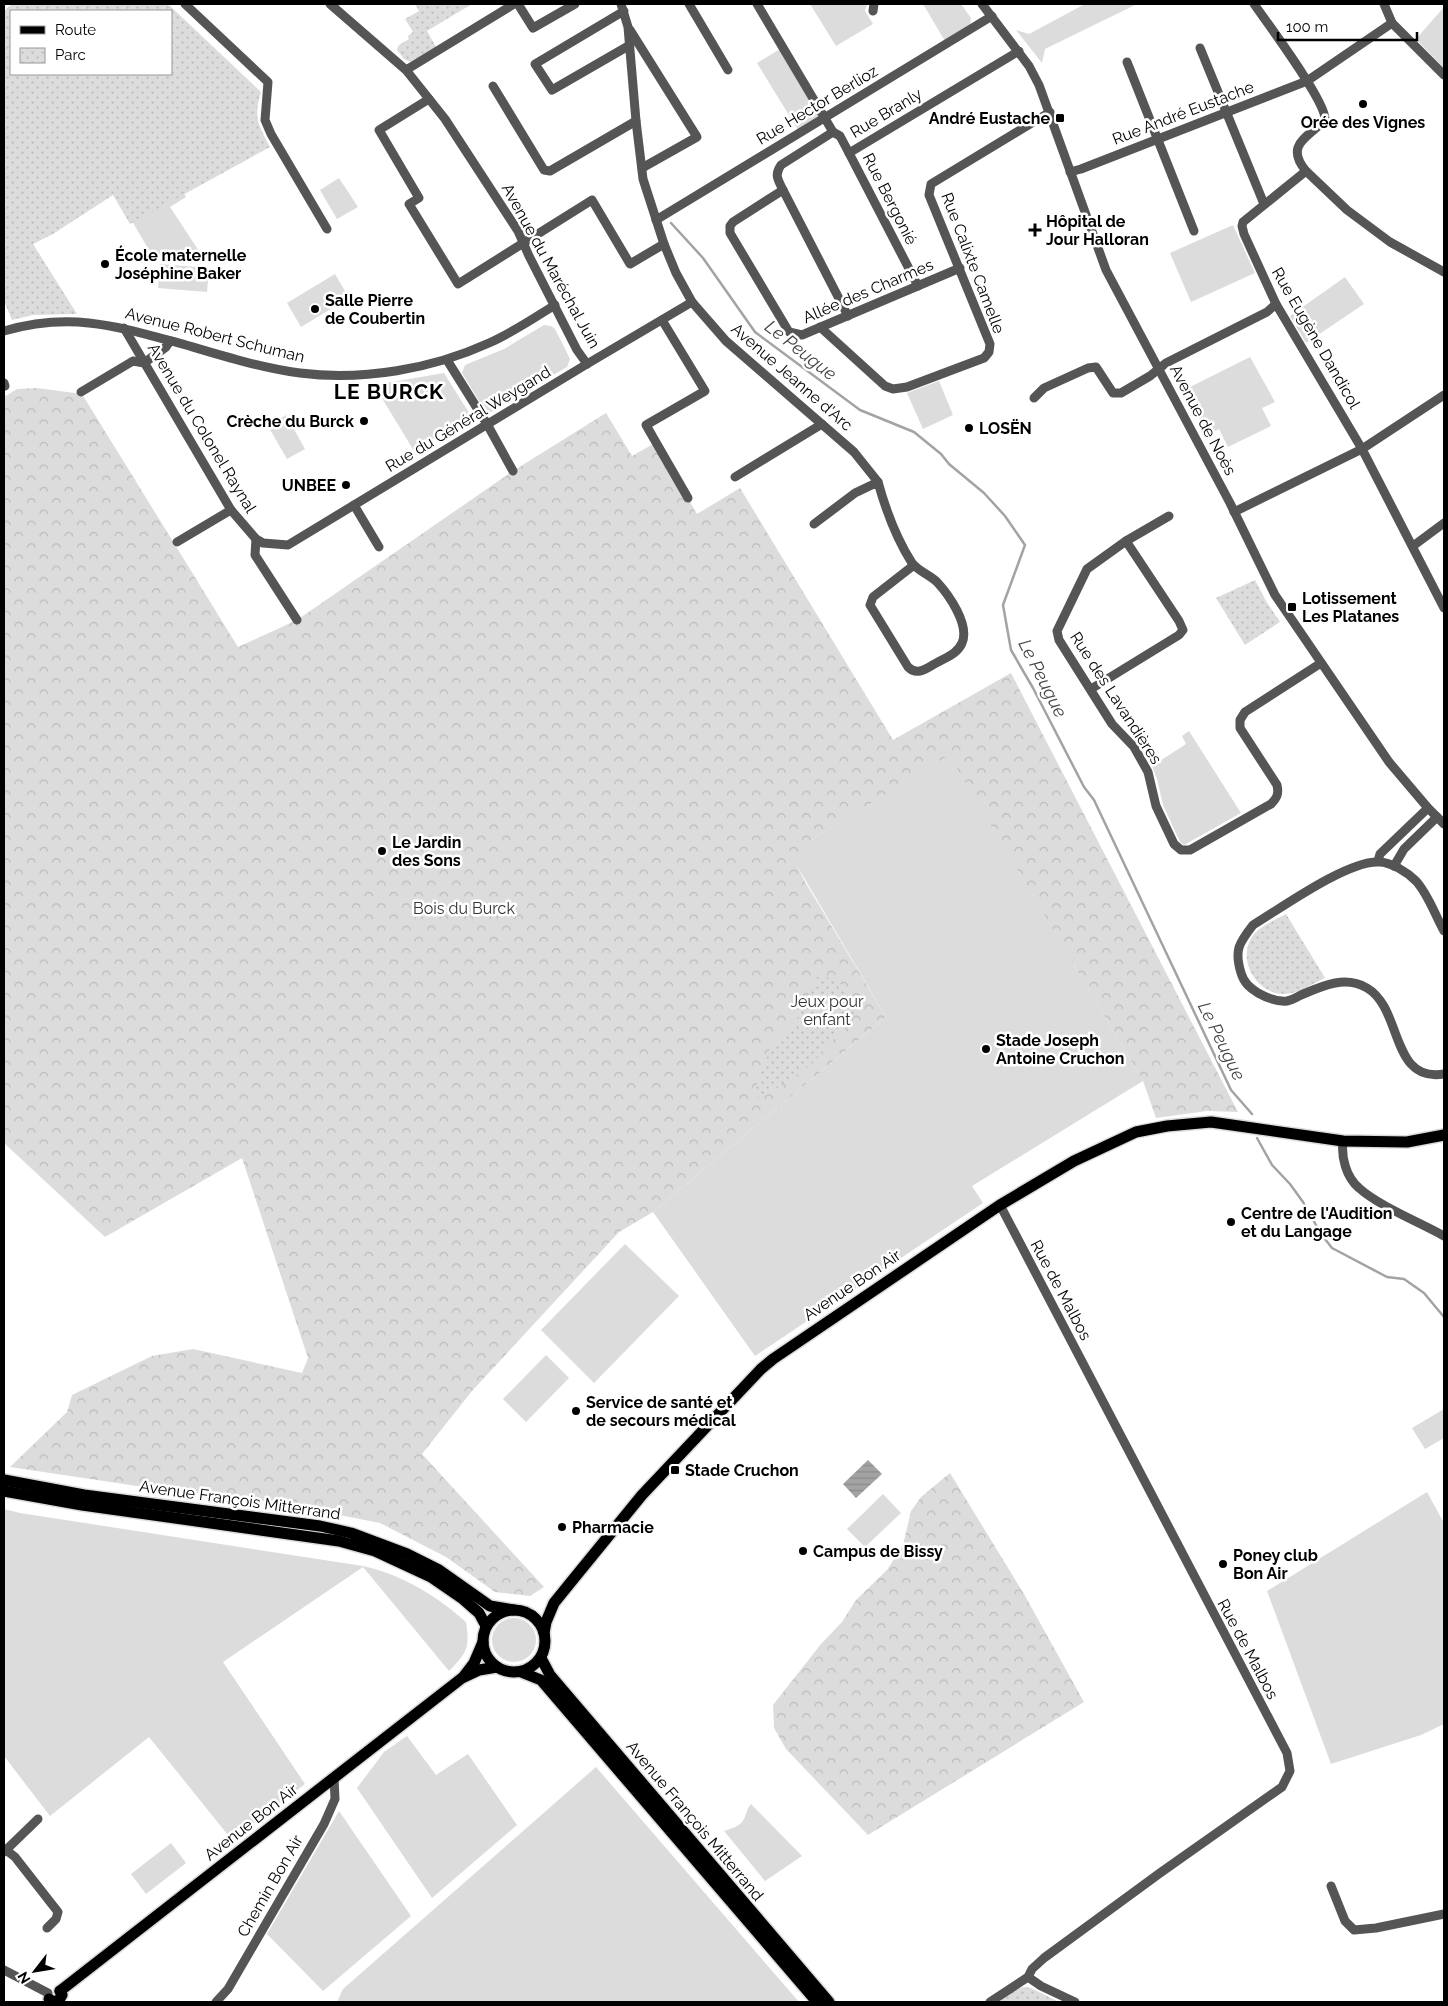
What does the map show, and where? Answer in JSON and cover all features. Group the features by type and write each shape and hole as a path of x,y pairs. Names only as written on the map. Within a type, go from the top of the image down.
{"main road":[{"name":"Avenue Bon Air","path":"544,1633 546,1622 554,1603 642,1495 761,1369 1000,1204 1074,1161 1136,1132 1167,1126 1212,1122 1343,1142 1407,1142 1444,1135"},
{"name":"Avenue François Mitterrand","path":"4,1480 84,1495 320,1526 351,1533 415,1558 439,1570 490,1606 514,1610"},
{"name":"Avenue François Mitterrand","path":"4,1490 82,1505 313,1536 375,1551 431,1577 463,1599 479,1613 486,1626"},
{"path":"527,1612 537,1620 544,1633 545,1640 541,1658 521,1672 511,1672 497,1667 488,1658 482,1642 486,1626 498,1614 514,1610 527,1612 554,1603"},
{"name":"Avenue Bon Air","path":"462,1678 474,1663 482,1642"},
{"name":"Avenue François Mitterrand","path":"541,1658 550,1676 829,2002"},
{"name":"Avenue Bon Air","path":"55,1998 462,1678 479,1670 497,1667"},
{"name":"Avenue François Mitterrand","path":"521,1672 541,1680 558,1698 817,2002"}],"street":[{"path":"185,4 268,82 265,120 271,134 327,229"},
{"name":"Avenue du Maréchal Juin","path":"330,4 406,70 460,140 503,206 524,243 577,350 587,364"},
{"path":"406,70 514,4"},
{"path":"518,4 533,28 575,4"},
{"path":"688,4 728,70"},
{"path":"757,4 817,102 833,132"},
{"name":"Avenue de Noès","path":"982,4 1019,51 1040,85 1106,270 1160,369 1275,595 1389,762 1444,824"},
{"path":"1254,4 1307,81 1325,114 1322,123 1300,141 1298,148 1299,159 1306,171 1347,210 1390,242 1444,272"},
{"path":"1384,4 1392,23 1444,75"},
{"path":"622,8 535,64 552,90 630,45"},
{"name":"Avenue Jeanne d'Arc","path":"622,8 628,28 642,168 664,244 692,302 726,341 854,452 878,482"},
{"name":"Rue Hector Berlioz","path":"656,220 992,16"},
{"name":"Rue André Eustache","path":"1070,172 1307,81 1392,23"},
{"path":"628,28 697,137 642,168"},
{"path":"1200,48 1264,204"},
{"name":"Rue Branly","path":"848,316 776,176 776,171 781,164 833,132 840,136 849,153 1019,51"},
{"path":"1127,62 1194,231"},
{"path":"493,86 544,170 550,171 636,121"},
{"path":"429,99 379,130 419,198 409,204 458,284 592,200 630,264 664,244"},
{"name":"Rue Calixte Camelle","path":"820,327 885,386 893,389 907,387 984,358 990,344 929,195 931,184 1050,112"},
{"name":"Rue Bergonié","path":"849,153 918,286"},
{"name":"Rue Eugène Dandicol","path":"1306,171 1264,204 1242,226 1276,304 1362,449 1444,608"},
{"name":"Allée des Charmes","path":"783,190 733,222 730,226 730,233 789,332 802,335 960,268"},
{"name":"Rue du Général Weygand","path":"256,539 263,543 288,545 692,302"},
{"path":"1034,398 1044,388 1088,368 1096,367 1113,393 1121,393 1160,369 1166,363 1267,312 1276,304"},
{"name":"Avenue Robert Schuman","path":"4,331 37,323 79,321 124,328 258,365 299,373 320,375 367,374 447,360 491,343 555,305"},
{"path":"662,320 705,390 646,425 688,498"},
{"name":"Avenue du Colonel Raynal","path":"124,328 231,510 256,539"},
{"path":"81,392 133,361 144,362 166,347 170,341"},
{"path":"447,360 487,424 513,471"},
{"path":"1234,512 1362,449 1444,395"},
{"path":"735,477 822,424"},
{"path":"814,524 855,493 878,482 888,518 914,565 936,582 955,606 964,628 962,643 953,654 919,672 912,672 908,668 870,605 873,597 914,565"},
{"path":"354,506 379,547"},
{"path":"177,542 231,510"},
{"name":"Rue des Lavandières","path":"1169,516 1126,541 1087,569 1057,631 1059,640 1112,724 1134,747 1148,772 1156,806 1174,844 1181,850 1190,850 1271,804 1276,799 1279,793 1277,786 1240,728 1240,720 1245,712 1321,663"},
{"path":"1413,546 1444,523"},
{"path":"256,539 255,555 297,620"},
{"path":"1091,689 1179,635 1183,630 1179,620 1126,541"},
{"path":"1378,861 1380,854 1428,808"},
{"path":"1394,866 1411,842 1437,817"},
{"path":"1444,931 1416,881 1394,866 1378,861 1361,864 1340,872 1253,925 1237,950 1243,979 1250,989 1272,1000 1287,1001 1328,984 1354,982 1367,988 1384,1004 1404,1055 1410,1065 1429,1074 1444,1074"},
{"path":"1343,1142 1342,1158 1358,1187 1382,1203 1444,1236"},
{"name":"Rue de Malbos","path":"990,2002 1028,1977 1032,1969 1044,1958 1282,1787 1290,1771 1287,1753 1000,1204"},
{"name":"Chemin Bon Air","path":"216,2002 228,1989 324,1824 335,1799 334,1778"},
{"path":"38,1819 5,1851 15,1856 58,1912 56,1919 47,1928"},
{"path":"1331,1886 1345,1921 1354,1930 1376,1928 1444,1914"},
{"path":"4,1970 55,1998"},
{"path":"1028,1977 1041,1986 1076,2002"}],"green space":[{"path":"12,4 168,4 261,92 257,115 262,132 270,147 130,224 113,195 53,234 33,244 77,314 33,315 12,320 4,301 4,11"},
{"path":"415,4 472,4 427,31 436,47 410,62 404,59 397,50 399,45 409,39 408,36 413,32 405,19 419,11"},
{"path":"810,4 867,4 865,11 873,24 836,46"},
{"path":"923,4 961,4 971,18 970,26 945,41"},
{"path":"1085,4 1137,4 1045,49 1042,63 1016,30 1029,34"},
{"path":"1444,7 1444,68 1416,39"},
{"path":"780,49 819,116 798,130 757,63"},
{"path":"175,178 186,197 170,207 199,251 152,255 126,211"},
{"path":"339,178 358,207 337,219 320,190"},
{"path":"1233,225 1255,273 1191,302 1170,253"},
{"path":"160,264 209,268 207,292 158,288"},
{"path":"335,274 349,298 301,327 287,303"},
{"path":"1345,277 1364,304 1306,343 1290,316"},
{"path":"544,325 555,329 570,359 567,367 487,414 462,373 465,365 504,349"},
{"path":"1250,357 1275,402 1262,408 1271,426 1228,447 1219,429 1208,435 1184,390"},
{"path":"444,373 471,416 414,451 374,385"},
{"path":"939,381 953,415 923,429 907,393"},
{"name":"Bois du Burck","path":"37,388 82,394 238,647 297,620 513,471 606,413 632,456 655,443 697,514 740,488 893,740 1011,673 1238,1112 1207,1111 1156,1118 1143,1081 949,755 813,839 794,859 804,880 886,1017 653,1212 619,1232 472,1391 422,1454 544,1587 530,1596 495,1592 446,1557 380,1523 272,1502 137,1486 10,1467 67,1412 72,1395 152,1356 193,1349 302,1373 308,1358 242,1158 105,1237 4,1143 4,397 17,389"},
{"path":"286,415 305,449 287,459 268,426"},
{"path":"1255,580 1280,622 1245,645 1216,598"},
{"path":"1189,731 1241,813 1184,845 1180,842 1163,805 1152,766 1186,744 1182,736"},
{"name":"Stade Joseph Antoine Cruchon","path":"949,754 1143,1081 972,1186 983,1203 755,1356 653,1212 886,1017 793,859 813,839"},
{"path":"1286,914 1325,978 1299,991 1283,994 1273,992 1257,982 1248,965 1247,955 1248,946 1255,933"},
{"name":"Jeux pour enfant","path":"817,977 837,978 857,1013 811,1065 759,1098 754,1093 770,1048 797,1019"},
{"path":"625,1244 679,1296 594,1383 541,1330"},
{"path":"546,1355 569,1378 526,1422 503,1399"},
{"path":"1444,1409 1444,1438 1425,1449 1412,1428"},
{"path":"950,1473 1024,1594 1084,1702 868,1835 786,1749 774,1728 773,1705 821,1644 842,1622 856,1600 887,1570 903,1545 911,1511 921,1497"},
{"path":"1427,1492 1444,1523 1444,1724 1421,1735 1331,1764 1267,1591"},
{"path":"883,1494 901,1513 865,1547 847,1529"},
{"path":"4,1509 363,1566 391,1574 431,1595 466,1622 468,1638 466,1650 449,1671 363,1567 223,1662 305,1784 232,1840 149,1737 50,1816 4,1756"},
{"path":"514,1618 526,1622 532,1628 536,1640 532,1652 526,1658 514,1662 502,1658 496,1652 492,1640 496,1628 502,1622"},
{"path":"407,1736 436,1775 468,1754 517,1825 432,1898 357,1788 384,1752"},
{"path":"596,1767 799,2002 337,2002 343,1989"},
{"path":"751,1804 802,1856 765,1881 724,1831 734,1828 744,1820"},
{"path":"339,1811 411,1916 323,1991 267,1934"},
{"path":"171,1843 186,1863 146,1894 131,1874"},
{"path":"1031,1988 1059,2002 1002,2002 1000,1999 1016,1989"}],"shaded area":[{"path":"868,1460 882,1474 856,1498 843,1484"}],"waterway":[{"name":"Le Peugue","path":"671,223 703,258 755,332 860,410 914,432 984,493 1005,516 1025,545 1003,605 1011,650 1033,688 1084,787 1094,800 1231,1090 1252,1114"},
{"name":"Le Peugue","path":"1257,1138 1272,1165 1290,1184 1303,1202 1321,1234 1332,1248 1387,1277 1404,1279 1424,1293 1444,1317"}],"place":[{"name":"Orée des Vignes","path":"1363,104"},
{"name":"André Eustache","path":"1060,118"},
{"name":"Hôpital de Jour Halloran","path":"1035,230"},
{"name":"École maternelle Joséphine Baker","path":"105,264"},
{"name":"Salle Pierre de Coubertin","path":"315,309"},
{"name":"Crèche du Burck","path":"364,421"},
{"name":"LOSËN","path":"969,428"},
{"name":"UNBEE","path":"346,485"},
{"name":"Lotissement Les Platanes","path":"1292,607"},
{"name":"Le Jardin des Sons","path":"382,851"},
{"name":"Stade Joseph Antoine Cruchon","path":"986,1049"},
{"name":"Centre de l'Audition et du Langage","path":"1231,1222"},
{"name":"Service de santé et de secours médical","path":"576,1411"},
{"name":"Stade Cruchon","path":"675,1470"},
{"name":"Pharmacie","path":"562,1527"},
{"name":"Campus de Bissy","path":"803,1551"},
{"name":"Poney club Bon Air","path":"1223,1564"}],"district":[{"name":"LE BURCK","path":"389,391"}]}
